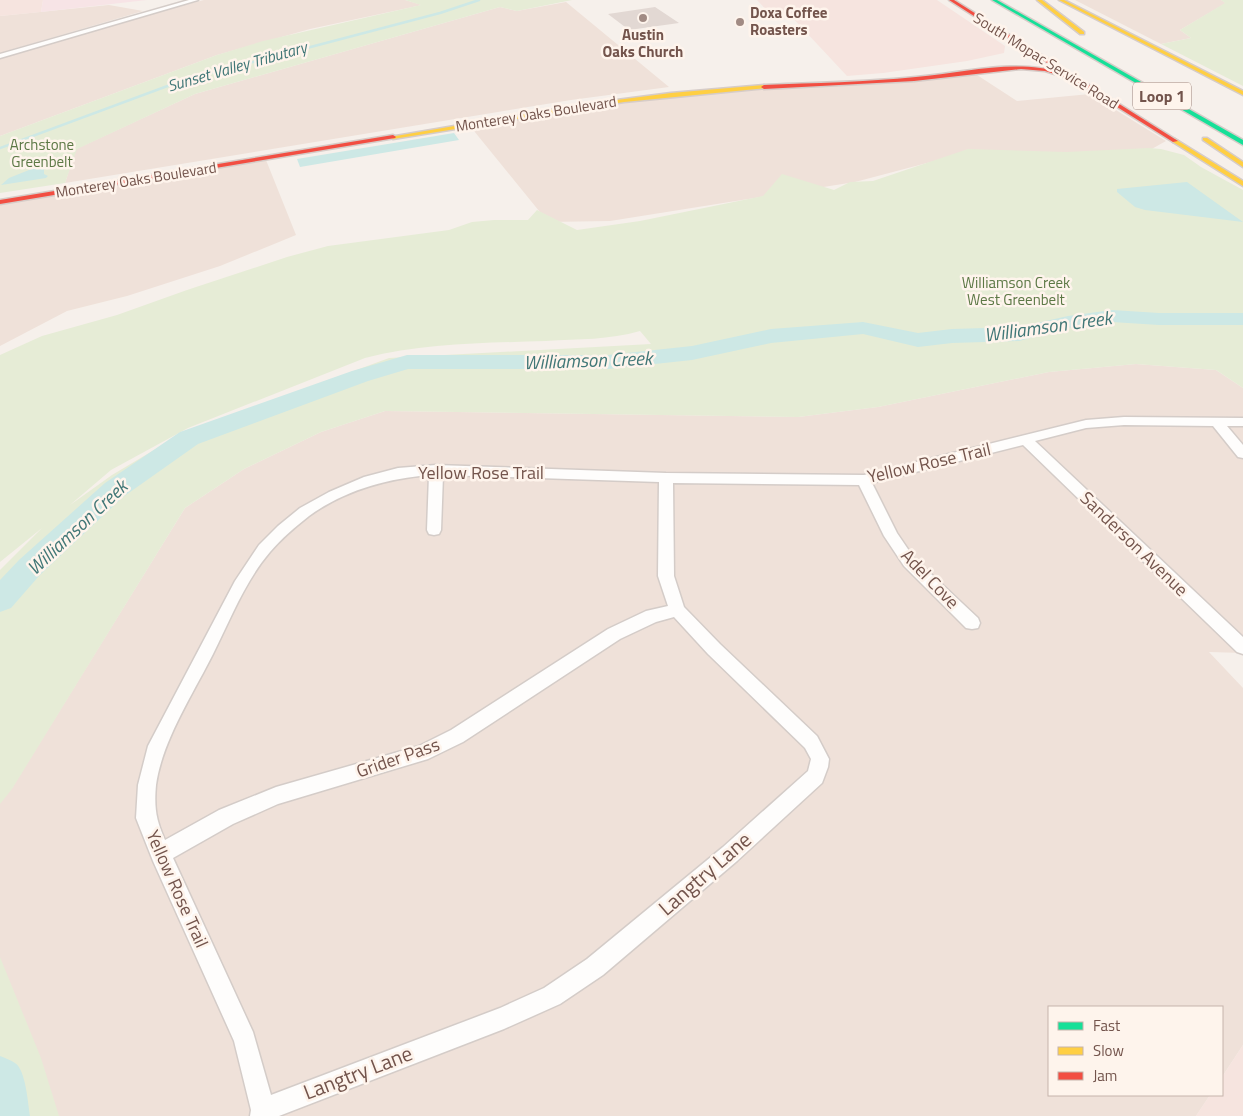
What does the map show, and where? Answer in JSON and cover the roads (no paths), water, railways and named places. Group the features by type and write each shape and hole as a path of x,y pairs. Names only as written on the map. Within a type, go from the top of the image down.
{"main road":[{"name":"South Mopac Service Road","path":"951,0 1243,184"},
{"name":"Loop 1","path":"994,0 1243,143"},
{"name":"Loop 1","path":"1013,0 1166,85"},
{"path":"1039,0 1055,14 1091,39"},
{"path":"1061,0 1243,93"},
{"name":"Monterey Oaks Boulevard","path":"0,195 604,96 689,86 877,76 955,69 1020,58 1026,52 1026,48"},
{"path":"1080,49 1098,65 1171,115"},
{"name":"Monterey Oaks Boulevard","path":"0,202 645,97 718,90 905,79 1021,67 1046,69 1074,78"},
{"path":"1195,132 1243,166"}],"street":[{"path":"0,56 195,0"},
{"name":"Yellow Rose Trail","path":"262,1113 245,1040 160,854 146,818 147,785 157,746 240,585 264,549 305,512 334,495 369,480 398,474 436,470 666,478 864,480 890,475 1086,424 1124,421 1243,422"},
{"path":"1217,422 1243,454"},
{"name":"Sanderson Avenue","path":"1026,440 1243,647"},
{"path":"434,530 436,470"},
{"name":"Langtry Lane","path":"262,1113 504,1018 552,996 595,967 730,854 815,777 820,766 818,753 811,742 714,649 677,610 666,576 666,478"},
{"name":"Adel Cove","path":"864,480 891,536 909,562 972,623"},
{"name":"Grider Pass","path":"160,854 226,817 276,796 422,753 457,736 614,634 652,616 677,610"}],"water":[{"path":"454,133 459,140 300,167 297,159"},
{"path":"44,164 44,174 48,176 46,178 1,185 9,178"},
{"path":"1187,182 1243,222 1145,210 1135,207 1117,192 1117,189"}],"waterway":[{"name":"Sunset Valley Tributary","path":"0,148 181,81 440,13 479,0"},
{"name":"Williamson Creek","path":"0,600 29,568 114,490 189,438 360,376 407,362 608,362 692,353 771,336 863,328 918,340 952,336 1019,334 1068,322 1112,316 1159,319 1243,319"},
{"name":"Williamson Creek","path":"0,1079 7,1116"}],"place":[{"name":"Austin Oaks Church","path":"643,18"},
{"name":"Doxa Coffee Roasters","path":"740,22"}],"park label":[{"name":"Archstone Greenbelt","path":"42,154"},
{"name":"Williamson Creek West Greenbelt","path":"1016,292"}]}
